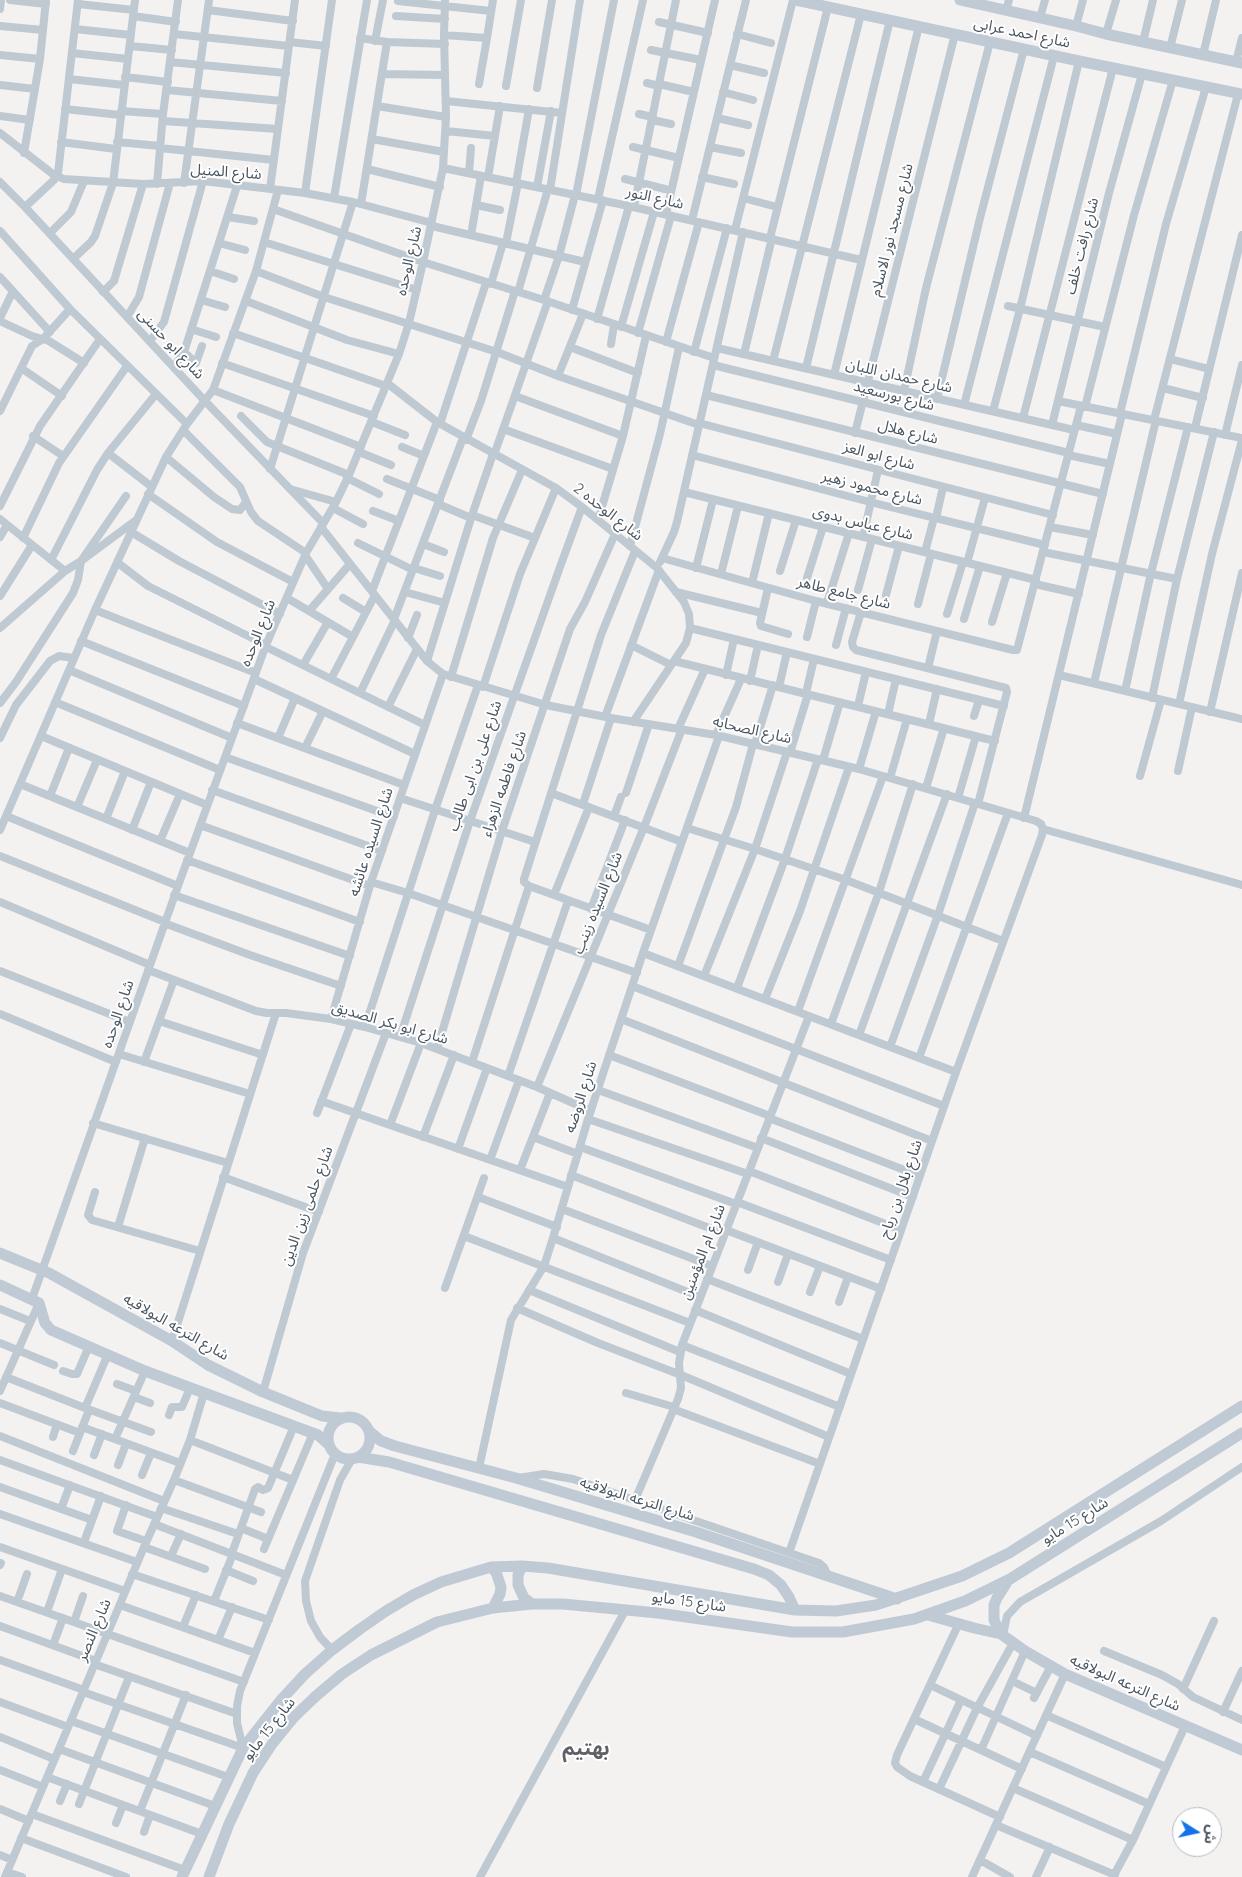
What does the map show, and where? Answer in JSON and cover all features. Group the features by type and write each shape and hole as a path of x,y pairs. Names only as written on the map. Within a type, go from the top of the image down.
{"street":[{"path":"0,7 1,0"},
{"path":"10,0 46,2 40,59 24,153"},
{"path":"73,259 95,236 113,183 116,145 136,0"},
{"path":"157,184 163,117 178,0"},
{"path":"184,183 209,0"},
{"path":"178,886 2,823 81,641 166,457 185,427 213,390 246,301 273,209 274,160 295,0"},
{"path":"306,193 332,0"},
{"path":"334,198 367,0"},
{"path":"375,41 383,0"},
{"path":"479,84 493,0"},
{"path":"506,86 521,0"},
{"path":"537,88 552,0"},
{"path":"360,693 394,620 464,439 482,401 531,249 549,189 580,0"},
{"path":"426,661 471,516 526,364 559,256 575,195 614,0"},
{"path":"572,310 601,200 643,0"},
{"path":"597,319 639,182 676,0"},
{"path":"638,333 669,215 679,158 715,0"},
{"path":"666,342 695,221 702,177 746,0"},
{"path":"694,352 735,230 794,0"},
{"name":"شارع احمد عرابى","path":"794,0 836,5 861,14 1240,94"},
{"path":"1040,18 1045,0"},
{"path":"1076,26 1082,0"},
{"path":"1106,34 1116,0"},
{"path":"1143,42 1153,0"},
{"path":"1170,48 1182,0"},
{"path":"1203,55 1216,0"},
{"path":"398,1 445,3 491,11"},
{"name":"شارع احمد عرابى","path":"968,1 1007,5 1040,18 1239,63"},
{"path":"25,207 56,177 78,2 176,22"},
{"name":"شارع الوحده","path":"0,1391 30,1321 43,1270 94,1123 188,856 266,646 305,554 348,477 399,354 432,224 443,168 446,131 445,3"},
{"path":"744,354 777,207 836,5"},
{"path":"208,10 293,20"},
{"path":"774,361 861,14"},
{"path":"396,16 445,18"},
{"path":"806,368 890,20"},
{"path":"659,22 708,33"},
{"path":"0,26 43,30"},
{"path":"834,375 919,26"},
{"path":"75,29 131,34"},
{"path":"174,34 326,46"},
{"path":"444,34 487,38"},
{"path":"737,34 771,43"},
{"name":"شارع مسجد نور الاسلام","path":"855,432 955,34"},
{"path":"360,38 387,42 444,44"},
{"path":"1239,63 1242,38"},
{"path":"270,468 343,234 357,203 367,169 387,42"},
{"path":"904,391 926,288 990,42"},
{"path":"130,46 172,50"},
{"path":"937,399 980,218 1024,49"},
{"path":"651,50 701,60"},
{"path":"72,53 128,59"},
{"path":"0,55 40,59"},
{"path":"964,405 1054,56"},
{"path":"993,412 1020,309 1079,61"},
{"path":"170,62 286,74"},
{"path":"730,65 764,73"},
{"path":"1023,418 1113,68"},
{"path":"382,74 446,75"},
{"name":"شارع رافت خلف","path":"1052,425 1142,74"},
{"path":"69,79 125,81 197,92 282,101"},
{"path":"1036,582 1075,427 1106,327 1134,215 1174,80"},
{"path":"647,83 694,92"},
{"path":"0,85 35,90"},
{"path":"1024,818 1093,536 1166,224 1206,87"},
{"path":"723,92 753,100"},
{"path":"1094,684 1170,359 1240,94"},
{"path":"446,101 562,113"},
{"path":"377,106 446,116"},
{"path":"472,235 476,205 495,136 500,106"},
{"path":"65,109 163,117 193,123 278,129"},
{"path":"331,679 374,593 385,556 439,423 504,243 517,183 529,109"},
{"path":"537,187 551,112"},
{"path":"639,114 670,124"},
{"path":"0,116 30,120"},
{"path":"717,118 748,125"},
{"path":"446,131 495,136"},
{"name":"شارع المنيل","path":"0,133 56,177 84,181 143,184 203,181 306,193 357,203 472,235 585,262"},
{"path":"372,139 444,152"},
{"path":"61,142 160,147 274,160"},
{"path":"710,147 741,153"},
{"path":"469,173 471,148"},
{"path":"633,148 679,158"},
{"name":"شارع النور","path":"443,168 601,200 803,245 861,260"},
{"path":"367,169 440,187"},
{"path":"702,177 734,184"},
{"path":"625,179 665,189"},
{"path":"50,233 71,212 84,181"},
{"path":"150,341 164,322 203,181"},
{"name":"شارع ابو حسنى","path":"0,182 50,233 204,400 314,514 350,564 426,661 442,674"},
{"path":"104,292 114,281 143,184"},
{"path":"127,317 140,293 170,184"},
{"path":"174,367 184,352 237,186"},
{"path":"743,198 777,207"},
{"path":"476,205 500,210"},
{"name":"شارع بورسعيد","path":"273,209 423,262 666,342 694,352 713,362 1110,464"},
{"path":"610,344 654,212"},
{"path":"228,216 254,221"},
{"path":"554,895 586,806 608,718 631,645 662,558 674,532 717,348 735,230"},
{"path":"0,231 70,309 156,394 240,487 251,512 258,521 305,554 328,589"},
{"path":"1125,691 1151,573 1192,427 1203,398 1242,235"},
{"path":"264,242 416,290"},
{"path":"219,243 245,250"},
{"path":"210,271 234,279"},
{"name":"شارع ابو العز","path":"256,272 324,297 497,352 664,414 1052,516"},
{"path":"0,277 50,332"},
{"path":"12,291 0,320 32,336 43,339 84,363"},
{"path":"201,300 225,307"},
{"path":"246,301 347,340 399,354"},
{"path":"1008,306 1106,327"},
{"path":"0,411 32,346 43,339 70,309"},
{"path":"558,376 583,314"},
{"path":"191,329 216,337"},
{"name":"شارع الوحده 2","path":"233,333 387,384 439,423 464,439 556,488 658,569 684,602 689,614 690,628"},
{"path":"598,520 623,436 646,336"},
{"path":"0,506 33,436 100,339"},
{"path":"184,352 197,362 202,346"},
{"path":"570,347 638,373"},
{"path":"651,930 529,886 524,882 524,878 601,635 632,548 679,347"},
{"name":"شارع حمدان اللبان","path":"717,348 1052,425 1117,434"},
{"path":"1170,359 1210,369"},
{"path":"222,363 373,419 405,435"},
{"path":"1225,435 1242,364"},
{"path":"23,538 46,487 63,456 127,366"},
{"path":"21,368 62,396"},
{"path":"1163,388 1203,398"},
{"path":"213,390 360,449 391,465"},
{"path":"51,560 108,453 156,394"},
{"name":"شارع هلال","path":"706,395 1103,494"},
{"path":"515,396 623,436"},
{"path":"1058,401 1192,427 1242,439 1212,554 1179,704"},
{"path":"241,416 259,436 278,447 348,477 379,494"},
{"path":"503,429 613,469"},
{"path":"1152,698 1177,578 1214,432"},
{"path":"33,436 63,456"},
{"path":"402,447 424,456"},
{"path":"108,453 150,490 217,542 293,582"},
{"name":"شارع محمود زهير","path":"692,455 976,528 1087,560 1177,578"},
{"path":"166,457 214,497 232,509 240,510 246,502"},
{"path":"451,677 493,538 522,470"},
{"path":"863,537 878,470"},
{"path":"386,479 471,516 535,538"},
{"path":"918,604 943,487"},
{"path":"289,488 320,497 363,524"},
{"path":"365,1027 435,810 520,574 556,488"},
{"name":"شارع عباس بدوى","path":"684,492 965,562 1079,594"},
{"path":"0,703 6,697 73,592 78,580 81,562 126,496"},
{"path":"314,514 320,497"},
{"path":"948,614 985,498"},
{"path":"696,568 713,500"},
{"path":"721,574 738,506"},
{"name":"شارع على بن ابى طالب","path":"400,1037 470,822 582,507"},
{"path":"373,511 399,522"},
{"path":"752,583 769,513"},
{"path":"0,519 64,570"},
{"path":"0,628 64,570 81,562 136,520"},
{"path":"780,571 796,520"},
{"path":"0,537 7,525"},
{"path":"807,578 823,527"},
{"path":"1050,527 1093,536"},
{"path":"131,532 196,570 280,614"},
{"path":"827,603 849,533"},
{"name":"شارع فاطمه الزهراء","path":"437,1049 502,831 546,705 570,629 585,602 615,534"},
{"path":"858,590 872,539"},
{"path":"358,543 413,569 440,576"},
{"path":"423,544 444,552"},
{"path":"0,596 32,545"},
{"path":"886,596 899,546"},
{"name":"شارع جامع طاهر","path":"662,558 816,601 1013,650 1017,650 1019,646 1036,582"},
{"path":"118,563 148,586 425,725"},
{"path":"309,611 350,564"},
{"path":"964,618 980,566"},
{"path":"992,622 1007,573"},
{"path":"1210,712 1242,573"},
{"path":"768,588 761,626 788,634"},
{"path":"405,592 445,603"},
{"path":"676,592 762,613"},
{"path":"287,598 353,637"},
{"path":"344,598 366,612"},
{"path":"807,637 816,601"},
{"path":"836,645 846,608"},
{"path":"95,610 255,676 295,698 415,754"},
{"path":"861,612 852,642 856,650 1003,686 1007,692 995,741 976,803 890,1047"},
{"path":"408,638 417,615"},
{"path":"303,665 328,622"},
{"path":"633,722 686,643 690,628 1004,706"},
{"path":"928,668 936,631"},
{"path":"726,675 734,639"},
{"path":"81,641 244,706"},
{"path":"631,645 673,663 776,686 995,741"},
{"path":"750,681 758,645"},
{"path":"388,707 417,649"},
{"path":"678,966 736,807 754,744 787,652"},
{"path":"0,738 16,705 50,661 64,656 74,658"},
{"path":"704,976 755,849 789,752 807,694 814,659"},
{"name":"شارع السيده زينب","path":"537,1087 644,827 680,729 705,669"},
{"path":"69,670 232,738"},
{"path":"858,706 866,672"},
{"name":"شارع الصحابه","path":"442,674 546,705 608,718 718,735 859,769 1036,821 1041,824 1042,832 1242,885"},
{"name":"شارع السيده عائشه","path":"331,1019 371,884 442,674"},
{"path":"1059,675 1242,719"},
{"name":"شارع الروضه","path":"479,1468 511,1320 544,1266 588,1119 643,953 718,735 741,679"},
{"path":"888,714 896,679"},
{"path":"929,724 937,689"},
{"path":"6,697 16,705"},
{"path":"278,738 295,698"},
{"path":"974,716 978,700"},
{"path":"1140,776 1161,700"},
{"path":"55,702 220,770"},
{"path":"737,988 840,702"},
{"path":"1178,771 1192,707"},
{"path":"305,748 323,711"},
{"path":"859,769 876,711"},
{"path":"798,1011 908,719"},
{"path":"238,723 404,785"},
{"path":"614,816 649,724"},
{"path":"926,788 944,728"},
{"path":"40,736 207,805"},
{"path":"958,798 976,736"},
{"path":"50,796 69,748"},
{"path":"225,757 394,817"},
{"path":"77,807 97,760"},
{"path":"765,999 815,869 849,767"},
{"path":"106,819 125,771"},
{"path":"132,830 151,782"},
{"path":"20,784 160,841 188,856 360,922"},
{"path":"831,1024 879,892 914,784"},
{"path":"212,790 382,851"},
{"path":"551,793 682,842"},
{"path":"160,841 180,794"},
{"path":"859,1035 947,794"},
{"path":"400,798 535,842"},
{"path":"918,1058 1008,813"},
{"path":"591,909 625,820"},
{"path":"200,825 371,884 408,893 637,973"},
{"path":"687,828 846,880 1003,941"},
{"name":"شارع بلال بن رباح","path":"789,1553 944,1106 1042,832"},
{"path":"0,856 165,923 341,986"},
{"path":"472,1062 529,886"},
{"path":"174,895 350,956"},
{"path":"508,1076 568,900"},
{"name":"شارع ابو بكر الصديق","path":"0,902 174,980 256,1011 331,1019 421,1043 537,1087 591,1111"},
{"path":"643,953 956,1072"},
{"path":"0,971 130,1022"},
{"path":"144,1062 174,980"},
{"path":"632,986 944,1106"},
{"path":"172,1341 276,1013"},
{"path":"0,1016 116,1062"},
{"name":"شارع ام المؤمنين","path":"635,1500 681,1388 679,1363 681,1348 809,1016"},
{"path":"621,1019 932,1141"},
{"path":"159,1021 263,1055"},
{"path":"317,1114 351,1024"},
{"name":"شارع حلمى زين الدين","path":"263,1392 303,1253 386,1033"},
{"path":"390,1125 421,1043"},
{"path":"119,1054 250,1094"},
{"path":"423,1137 454,1055"},
{"path":"609,1055 920,1176"},
{"path":"458,1149 487,1068"},
{"path":"490,1160 519,1080"},
{"path":"598,1090 758,1148"},
{"path":"520,1170 550,1093"},
{"path":"321,1101 568,1187"},
{"path":"588,1119 748,1172 901,1230"},
{"path":"94,1123 228,1163"},
{"path":"533,1136 736,1203 891,1260"},
{"path":"118,1227 145,1138"},
{"path":"761,1138 913,1197"},
{"path":"571,1175 725,1232 758,1242 881,1289"},
{"path":"223,1177 319,1212"},
{"path":"445,1288 484,1178"},
{"path":"95,1192 89,1212 90,1218 200,1251"},
{"path":"478,1197 557,1227"},
{"path":"562,1208 712,1266"},
{"path":"464,1236 690,1323"},
{"path":"553,1238 700,1297"},
{"path":"748,1270 758,1242"},
{"name":"شارع الترعه البولاقيه","path":"0,1254 43,1270 172,1341 208,1365 263,1392 322,1416 340,1418"},
{"path":"778,1282 788,1254"},
{"path":"810,1292 820,1266"},
{"path":"839,1302 848,1277"},
{"path":"707,1279 863,1339"},
{"path":"0,1284 35,1301 47,1327 145,1371 313,1433 323,1438 335,1454 340,1457 389,1462 754,1568 769,1575 781,1585 795,1610"},
{"path":"529,1290 840,1407"},
{"path":"0,1308 30,1321"},
{"path":"517,1308 829,1437"},
{"path":"695,1310 851,1374"},
{"path":"0,1343 54,1365"},
{"path":"63,1371 75,1375 79,1372 89,1346"},
{"path":"73,1451 108,1354"},
{"path":"115,1439 145,1371"},
{"path":"4,1379 151,1432"},
{"path":"117,1384 150,1402"},
{"path":"169,1416 172,1407 182,1407 190,1388"},
{"path":"626,1392 820,1464"},
{"name":"شارع النصر","path":"6,1874 137,1562 174,1480 190,1440 204,1393"},
{"path":"0,1403 57,1424 102,1434 180,1464"},
{"name":"شارع 15 مايو","path":"184,1874 228,1777 244,1748 281,1700 305,1674 332,1650 386,1611 413,1595 442,1582 491,1566 522,1566 548,1568 795,1610 849,1609 876,1605 962,1576 1009,1553 1242,1406"},
{"path":"328,1444 327,1436 329,1429 340,1418 349,1416 359,1419 369,1431 370,1439 364,1453 355,1458 340,1480 305,1581 306,1602 311,1621 320,1637 332,1650"},
{"path":"52,1436 57,1424"},
{"path":"214,1601 256,1488 266,1490 268,1488 294,1426"},
{"name":"شارع الترعه البولاقيه","path":"369,1431 381,1441 395,1446 516,1478 696,1532 897,1599"},
{"path":"264,1549 313,1433"},
{"name":"شارع 15 مايو","path":"209,1877 229,1824 253,1773 294,1717 342,1674 371,1655 437,1622 493,1608 532,1604 563,1604 626,1609 792,1632 818,1633 868,1629 914,1619 965,1601 1010,1580 1242,1433"},
{"path":"94,1455 102,1434"},
{"path":"0,1436 162,1505 268,1539"},
{"path":"190,1440 293,1480"},
{"path":"118,1465 126,1444"},
{"path":"142,1475 151,1453"},
{"name":"شارع 15 مايو","path":"244,1748 238,1731 238,1698 335,1454"},
{"path":"0,1460 126,1506 180,1534 286,1575"},
{"path":"244,1472 248,1463"},
{"path":"1002,1634 1007,1616 1020,1602 1161,1521 1242,1467"},
{"path":"516,1478 534,1475 562,1476 819,1563 824,1567 828,1576"},
{"path":"174,1480 261,1512"},
{"path":"61,1509 70,1485"},
{"path":"0,1487 92,1520"},
{"path":"84,1542 101,1496"},
{"path":"126,1506 117,1531 171,1556 205,1569"},
{"path":"0,1514 137,1562"},
{"path":"171,1556 180,1534"},
{"path":"0,1547 125,1591"},
{"path":"491,1566 499,1579 500,1587 497,1602 493,1608"},
{"path":"522,1566 518,1575 518,1585 521,1594 532,1604"},
{"path":"46,1612 62,1569"},
{"path":"226,1570 253,1581"},
{"path":"17,1602 27,1574"},
{"path":"132,1574 268,1620"},
{"path":"1002,1634 994,1620 994,1605 1000,1591 1010,1580"},
{"path":"183,1627 196,1595"},
{"path":"0,1596 244,1682"},
{"path":"74,1622 83,1596"},
{"path":"120,1605 255,1654"},
{"path":"218,1640 232,1607"},
{"path":"480,1877 626,1609"},
{"name":"شارع الترعه البولاقيه","path":"928,1615 1002,1634 1025,1651 1065,1674 1242,1750"},
{"path":"53,1645 63,1618"},
{"path":"1183,1690 1214,1621"},
{"path":"958,1623 897,1755 895,1763 897,1768 1050,1847 1114,1876 1133,1840 1185,1726"},
{"path":"0,1626 129,1676 237,1714"},
{"path":"939,1789 977,1708 1013,1643"},
{"path":"981,1750 1025,1651"},
{"path":"1104,1651 1162,1675 1193,1697 1242,1720"},
{"path":"0,1660 244,1748"},
{"path":"1012,1681 1036,1696 1051,1666"},
{"path":"1223,1712 1242,1671"},
{"path":"972,1877 1065,1674"},
{"path":"79,1804 129,1676"},
{"path":"930,1685 1037,1736"},
{"path":"140,1811 186,1696"},
{"path":"923,1782 961,1700"},
{"path":"0,1702 106,1733 228,1777"},
{"path":"1046,1715 1166,1768"},
{"path":"914,1719 1022,1769"},
{"path":"0,1737 54,1759"},
{"path":"58,1749 215,1806"},
{"path":"1030,1752 1149,1804"},
{"path":"0,1770 43,1787"},
{"path":"47,1777 202,1834"},
{"path":"60,1801 67,1784"},
{"path":"1013,1788 1133,1840"},
{"path":"116,1823 123,1805"},
{"path":"0,1809 30,1817 184,1874"},
{"path":"144,1832 150,1815"},
{"path":"21,1838 126,1877"},
{"path":"1039,1876 1050,1847"},
{"path":"0,1855 12,1860"},
{"path":"980,1860 1010,1877"},
{"path":"6,1874 22,1877"}],"district":[{"name":"بهتيم","path":"586,1749"}]}
